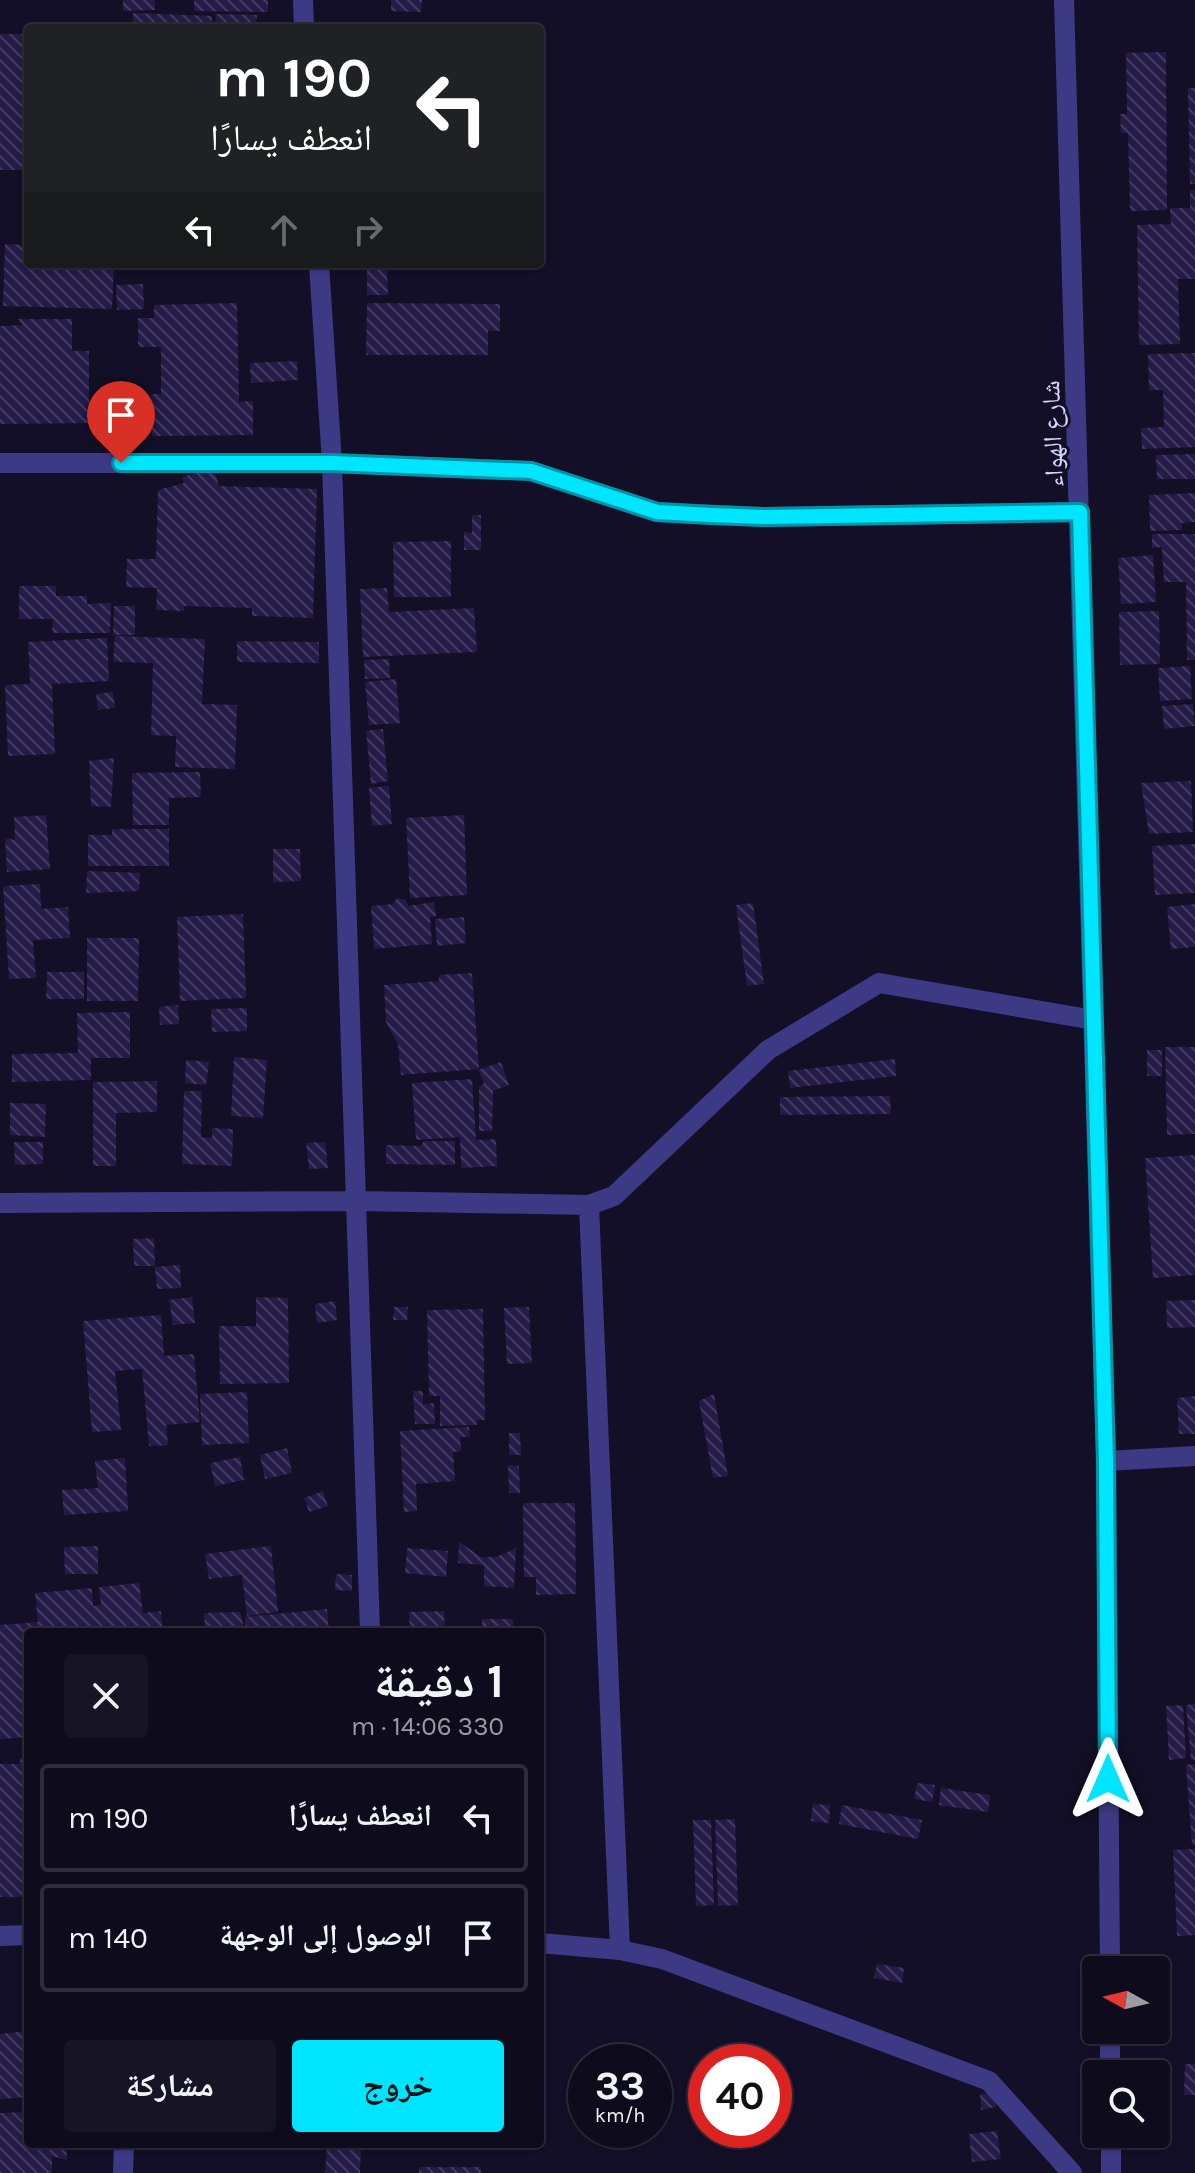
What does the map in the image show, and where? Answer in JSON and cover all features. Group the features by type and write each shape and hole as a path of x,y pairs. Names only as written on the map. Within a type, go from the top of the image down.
{"street":[{"path":"303,0 304,24"},
{"name":"شارع الهواء","path":"1064,0 1106,1461 1110,1956"},
{"path":"319,268 332,463 359,1201 370,1628"},
{"path":"0,463 332,463 531,471 657,512 764,517 1080,512"},
{"path":"0,1203 359,1201 589,1205 614,1196 768,1050 879,983 1094,1020"},
{"path":"589,1205 620,1950"},
{"path":"1106,1461 1195,1456"},
{"path":"0,1936 24,1935"},
{"path":"544,1943 620,1950 662,1959 989,2081 1072,2173"},
{"path":"123,2173 124,2148"},
{"path":"1111,2148 1111,2173"}],"building":[{"path":"123,0 155,0 155,10 123,11"},
{"path":"194,0 268,0 268,12 194,11"},
{"path":"391,0 422,0 421,12 391,11"},
{"path":"133,13 212,16 212,24 132,24"},
{"path":"216,14 257,15 256,24 215,24"},
{"path":"0,34 24,34 24,170 0,170"},
{"path":"1166,52 1167,210 1130,211 1128,133 1121,133 1120,114 1127,114 1126,53"},
{"path":"1188,88 1195,88 1195,184 1190,184"},
{"path":"1190,190 1195,190 1195,279 1178,279 1180,344 1139,345 1137,225 1171,224 1170,208 1190,208"},
{"path":"5,244 24,245 24,268 114,268 112,309 3,306"},
{"path":"367,268 387,268 388,295 367,295"},
{"path":"389,268 441,268 441,269"},
{"path":"143,284 144,309 117,310 116,285"},
{"path":"237,303 239,402 253,401 253,435 152,436 151,394 161,394 161,347 138,347 138,318 154,318 154,305"},
{"path":"367,303 500,304 500,331 488,331 488,355 366,355"},
{"path":"18,319 72,319 72,351 89,351 89,423 0,424 0,326 23,325"},
{"path":"1195,353 1195,447 1142,449 1141,428 1164,427 1163,390 1149,390 1148,354"},
{"path":"297,361 298,380 251,383 250,363"},
{"path":"1195,454 1195,479 1157,479 1156,455"},
{"path":"214,468 219,486 317,489 313,618 252,616 252,608 184,606 184,611 156,610 157,588 126,587 127,559 156,559 158,490 184,483 182,477"},
{"path":"1195,493 1195,522 1182,523 1182,530 1150,531 1149,495"},
{"path":"472,515 481,515 481,550 464,550 464,532 472,533"},
{"path":"1152,534 1195,534 1195,660 1187,660 1186,582 1164,582 1162,547 1152,548"},
{"path":"451,541 451,597 394,597 393,542"},
{"path":"1153,555 1156,602 1121,604 1118,558"},
{"path":"19,586 56,586 56,596 87,596 87,604 111,603 110,633 52,633 53,619 19,619"},
{"path":"387,588 389,612 474,608 477,652 363,657 360,589"},
{"path":"114,606 135,606 135,635 113,635"},
{"path":"1159,611 1160,664 1120,665 1119,612"},
{"path":"115,636 205,639 202,704 237,705 235,769 175,767 176,736 151,735 153,663 113,662"},
{"path":"107,638 109,681 52,684 55,754 8,756 5,685 30,684 28,642"},
{"path":"237,641 319,642 319,663 237,662"},
{"path":"389,659 390,678 365,679 364,660"},
{"path":"1190,666 1192,699 1160,701 1158,668"},
{"path":"396,679 400,723 369,725 365,682"},
{"path":"113,692 115,708 98,710 96,694"},
{"path":"1193,704 1195,726 1164,729 1162,706"},
{"path":"383,729 388,781 371,784 366,731"},
{"path":"114,758 111,807 91,806 89,761"},
{"path":"200,772 201,797 169,798 169,825 133,825 132,773"},
{"path":"1191,781 1193,832 1149,834 1141,783"},
{"path":"389,786 392,824 372,826 369,788"},
{"path":"46,815 50,869 7,872 5,838 15,840 14,817"},
{"path":"464,815 467,895 410,898 406,818"},
{"path":"112,829 169,829 169,866 88,866 88,835 112,835"},
{"path":"1195,844 1195,893 1155,895 1152,846"},
{"path":"273,849 300,849 301,881 273,882"},
{"path":"87,871 140,873 139,891 86,893"},
{"path":"40,884 41,909 68,907 70,938 33,940 36,978 9,979 3,886"},
{"path":"397,898 406,900 408,906 434,902 436,916 430,917 432,944 374,949 371,906 393,904"},
{"path":"753,903 764,984 747,986 736,905"},
{"path":"1195,904 1195,947 1171,949 1167,907"},
{"path":"243,914 246,998 180,1001 177,917"},
{"path":"464,917 466,943 437,946 435,919"},
{"path":"87,938 139,938 138,1001 87,1001"},
{"path":"47,972 84,972 84,999 46,999"},
{"path":"472,973 479,1069 401,1075 398,1045 386,1022 384,985 439,981 439,975"},
{"path":"178,1005 179,1024 160,1025 159,1007"},
{"path":"247,1008 247,1031 212,1032 211,1009"},
{"path":"130,1012 130,1058 91,1058 91,1080 12,1082 12,1054 78,1053 77,1013"},
{"path":"1165,1047 1195,1047 1195,1134 1167,1135"},
{"path":"1147,1050 1162,1050 1162,1076 1147,1076"},
{"path":"234,1057 267,1060 263,1118 231,1116"},
{"path":"895,1059 896,1076 790,1088 788,1071"},
{"path":"186,1060 209,1062 206,1085 185,1083"},
{"path":"501,1062 509,1085 493,1091 492,1131 479,1131 479,1087 484,1083 478,1070"},
{"path":"472,1079 476,1140 496,1139 497,1166 461,1168 460,1137 416,1140 412,1083"},
{"path":"157,1081 157,1112 116,1113 116,1166 93,1166 93,1082"},
{"path":"184,1091 202,1091 201,1137 212,1138 212,1128 233,1129 232,1166 182,1164"},
{"path":"890,1096 891,1114 780,1115 780,1097"},
{"path":"10,1103 46,1104 45,1137 10,1135"},
{"path":"424,1141 455,1141 455,1165 386,1164 386,1145 421,1146"},
{"path":"14,1142 43,1142 43,1164 15,1165"},
{"path":"325,1142 328,1168 309,1169 306,1143"},
{"path":"1195,1155 1195,1275 1153,1278 1145,1158"},
{"path":"154,1238 155,1266 134,1266 133,1239"},
{"path":"180,1265 181,1288 157,1289 155,1267"},
{"path":"192,1297 195,1323 173,1325 169,1300"},
{"path":"256,1297 288,1298 289,1383 220,1384 219,1326 256,1326"},
{"path":"1195,1300 1195,1327 1167,1328 1166,1301"},
{"path":"335,1301 337,1320 317,1323 315,1304"},
{"path":"394,1307 408,1307 407,1320 393,1320"},
{"path":"529,1307 532,1363 507,1364 504,1308"},
{"path":"483,1309 485,1420 476,1420 477,1425 440,1426 440,1396 429,1396 427,1310"},
{"path":"161,1315 164,1356 194,1354 200,1422 166,1425 168,1445 149,1446 142,1369 115,1371 121,1430 92,1432 83,1321"},
{"path":"413,1391 423,1391 423,1404 434,1403 435,1424 415,1424"},
{"path":"247,1392 249,1443 202,1445 200,1394"},
{"path":"714,1394 728,1476 713,1478 699,1401"},
{"path":"1195,1396 1195,1434 1179,1434 1177,1398"},
{"path":"469,1427 470,1437 460,1437 461,1451 453,1452 455,1481 416,1484 417,1511 404,1512 400,1431"},
{"path":"509,1433 520,1433 521,1455 509,1455"},
{"path":"287,1448 292,1473 265,1479 260,1455"},
{"path":"240,1457 244,1480 215,1486 210,1463"},
{"path":"125,1458 128,1511 64,1515 62,1490 98,1488 95,1461"},
{"path":"508,1465 519,1466 520,1493 509,1493"},
{"path":"323,1491 328,1506 309,1512 304,1498"},
{"path":"523,1503 575,1503 576,1594 536,1595 536,1577 524,1577"},
{"path":"459,1542 481,1557 496,1557 516,1548 514,1588 484,1586 484,1565 458,1563"},
{"path":"98,1546 98,1574 65,1574 64,1547"},
{"path":"271,1546 278,1612 247,1616 242,1575 209,1579 205,1554"},
{"path":"407,1548 448,1551 446,1577 405,1573"},
{"path":"336,1574 352,1575 352,1591 335,1590"},
{"path":"139,1583 143,1613 161,1611 163,1628 24,1628 24,1737 0,1739 0,1625 38,1622 35,1593 92,1588 93,1606 101,1605 99,1587"},
{"path":"327,1609 329,1628 246,1628 245,1617"},
{"path":"444,1611 445,1628 410,1628 409,1612"},
{"path":"240,1612 244,1628 205,1628 204,1613"},
{"path":"482,1619 513,1619 513,1628 482,1628"},
{"path":"1195,1704 1195,1760 1191,1760 1186,1705"},
{"path":"1183,1705 1186,1758 1169,1760 1166,1706"},
{"path":"20,1758 24,1758 24,1897 0,1897 0,1764 20,1764"},
{"path":"1195,1764 1195,1845 1192,1845 1186,1765"},
{"path":"917,1783 935,1785 932,1802 914,1799"},
{"path":"941,1788 990,1795 988,1812 939,1805"},
{"path":"813,1804 830,1805 829,1823 811,1821"},
{"path":"842,1805 922,1820 918,1839 839,1824"},
{"path":"735,1819 738,1905 718,1906 715,1820"},
{"path":"693,1820 711,1820 714,1905 696,1906"},
{"path":"1195,1849 1195,1935 1177,1936 1173,1850"},
{"path":"877,1964 904,1968 902,1983 874,1978"},
{"path":"24,2031 24,2097 0,2099 0,2034"},
{"path":"1185,2064 1195,2064 1195,2095 1184,2095"},
{"path":"994,2092 996,2107 981,2110 980,2094"},
{"path":"24,2112 24,2148 66,2148 67,2160 52,2156 52,2173 0,2173 0,2113"},
{"path":"997,2131 1001,2159 972,2162 969,2134"},
{"path":"327,2148 361,2148 360,2173 325,2173"},
{"path":"419,2167 481,2167 481,2173 419,2173"}],"route":[{"path":"121,463 332,463 531,471 657,512 711,515 764,517 1080,512 1106,1461 1108,1779"}]}
